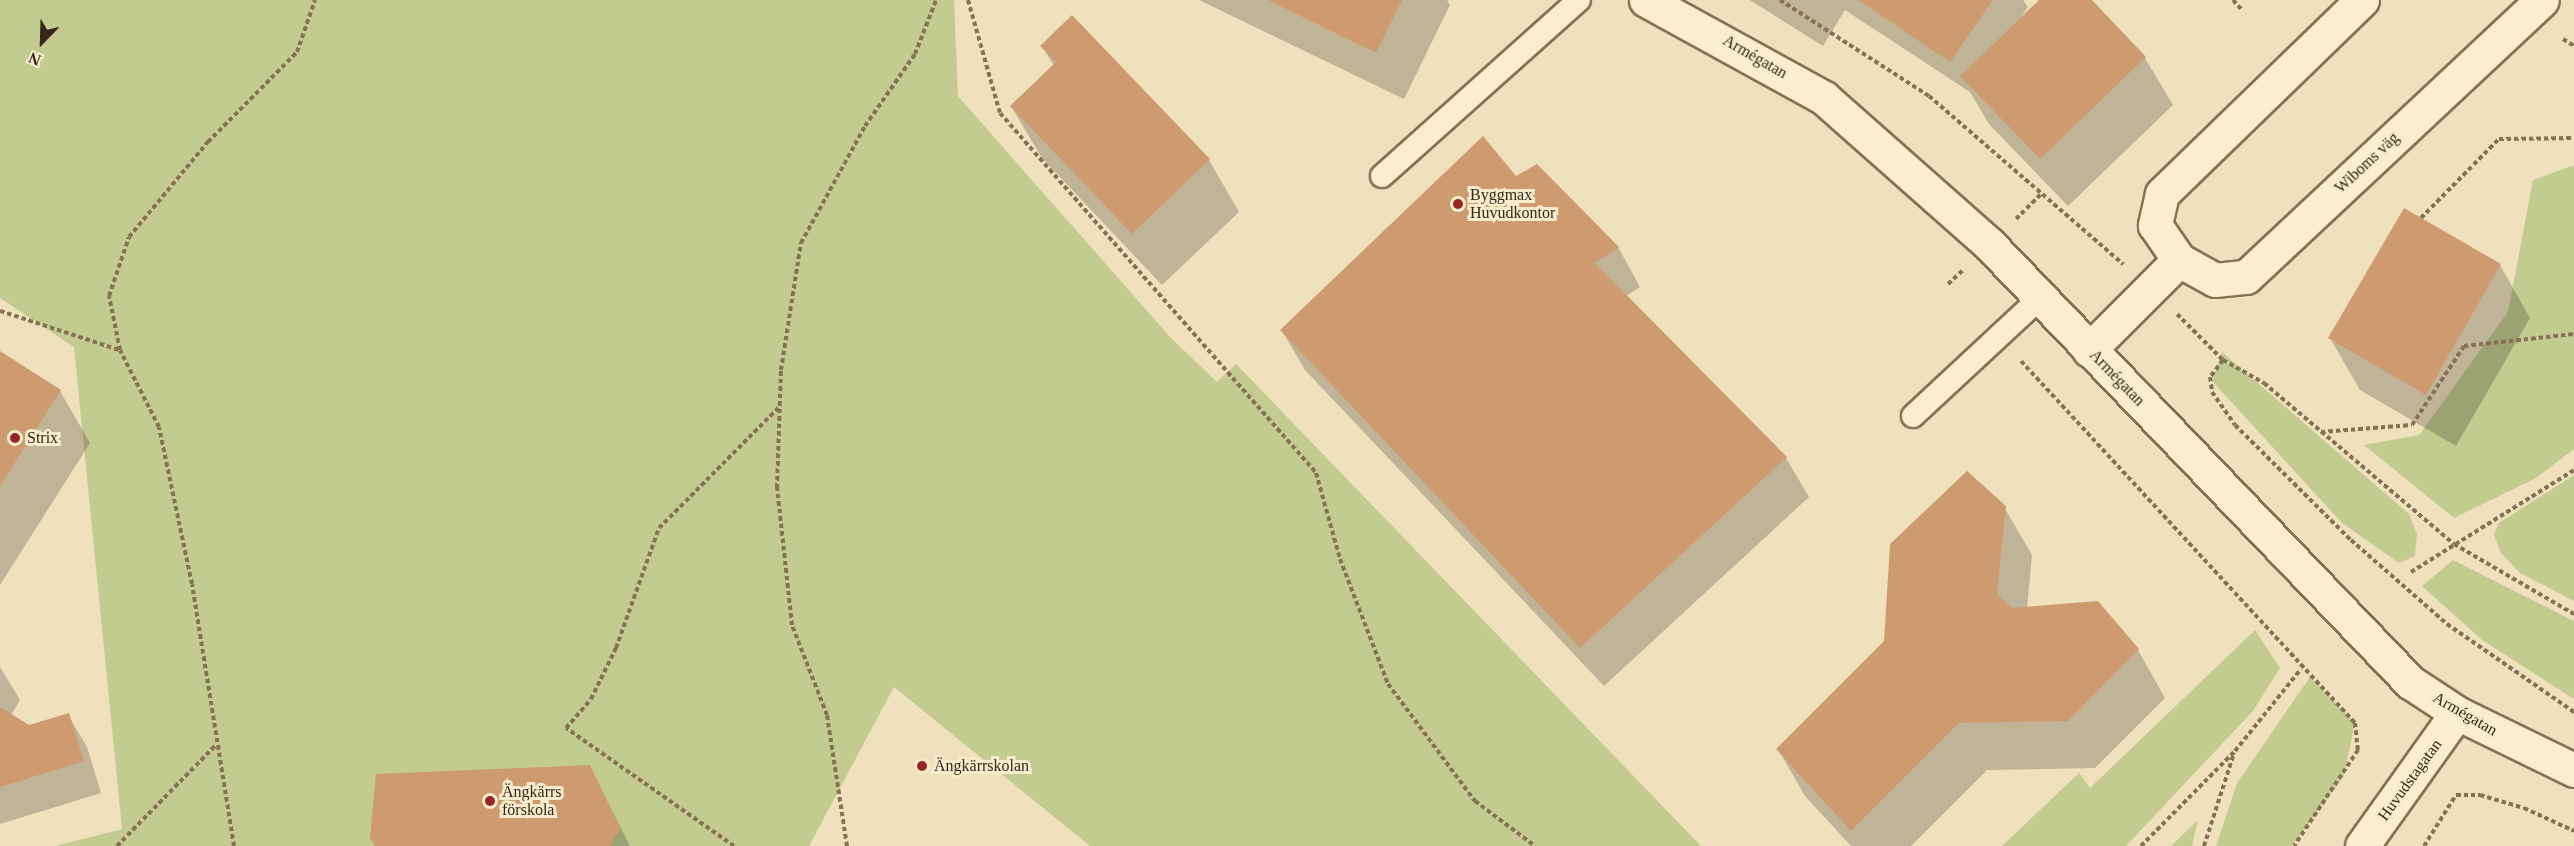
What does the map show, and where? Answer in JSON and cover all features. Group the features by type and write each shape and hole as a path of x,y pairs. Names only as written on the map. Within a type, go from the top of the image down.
{"street":[{"name":"Armégatan","path":"1646,0 1824,98 2041,297 2336,610 2410,682 2457,713 2574,770"},
{"name":"Wiboms väg","path":"2362,0 2162,194 2155,225 2179,260 2215,280 2246,277 2542,0"},
{"path":"2089,350 2179,260"},
{"name":"Huvudstagatan","path":"2362,846 2457,713"}],"lane":[{"path":"1382,176 1579,0"},
{"path":"1912,416 2041,297"}],"path":[{"path":"234,846 192,584 159,427 120,350 109,296 129,237 208,142 297,52 315,0"},
{"path":"847,846 827,715 792,625 777,488 780,406 801,243 865,126 915,54 936,0"},
{"path":"968,0 1000,113 1316,473 1340,559 1388,684 1475,801 1535,846"},
{"path":"2232,0 2243,11"},
{"path":"2563,39 2574,46"},
{"path":"2421,218 2499,139 2574,138"},
{"path":"0,311 120,350"},
{"path":"2321,432 2412,425 2464,346 2574,334"},
{"path":"1998,336 2355,723 2358,750 2294,846"},
{"path":"2223,360 2210,377 2212,392 2235,425 2351,540 2447,624 2574,712"},
{"path":"734,846 566,728 591,699 616,648 659,528 780,406"},
{"path":"2411,572 2574,470"},
{"path":"2141,846 2235,751 2301,669"},
{"path":"117,846 216,744"},
{"path":"2204,846 2235,751"},
{"path":"2424,846 2456,795 2480,795 2524,808 2574,831"}],"green space":[{"path":"0,0 954,0 958,96 1171,338 1217,382 1236,364 1701,846 1090,846 894,687 809,846 55,846 122,829 74,347 0,298"},
{"path":"2574,165 2574,449 2536,478 2454,518 2364,445 2419,435 2508,312 2533,180"},
{"path":"2222,352 2409,514 2417,534 2415,556 2399,563 2342,523 2212,381"},
{"path":"2574,475 2574,601 2520,573 2500,552 2494,534 2499,523"},
{"path":"2453,560 2574,621 2574,699 2482,640 2422,586"},
{"path":"2255,630 2280,668 2253,711 2126,846 2002,846 2079,773 2090,788"},
{"path":"2310,677 2355,722 2344,776 2292,846 2216,846 2237,783"},
{"path":"2198,820 2192,846 2171,846"}],"building":[{"path":"1268,0 1402,0 1376,53"},
{"path":"1858,0 1993,0 1950,62"},
{"path":"2039,0 2092,0 2146,57 2040,159 1960,76"},
{"path":"1072,15 1210,159 1132,234 1010,106 1056,62 1040,46"},
{"path":"1483,136 1516,176 1537,164 1619,247 1595,263 1787,457 1580,648 1280,330"},
{"path":"2404,208 2501,264 2426,395 2328,338"},
{"name":"Strix","path":"0,351 61,390 0,486"},
{"path":"1967,471 2006,506 1997,594 2012,608 2098,601 2139,649 2068,721 1959,723 1851,831 1776,749 1884,641 1890,544"},
{"path":"0,707 29,725 69,713 84,761 0,787"},
{"name":"Ängkärrs förskola","path":"590,765 620,828 610,846 375,846 370,838 376,774"}],"place":[{"name":"Byggmax Huvudkontor","path":"1458,204"},
{"name":"Strix","path":"15,438"},
{"name":"Ängkärrskolan","path":"922,766"},
{"name":"Ängkärrs förskola","path":"490,801"}]}
